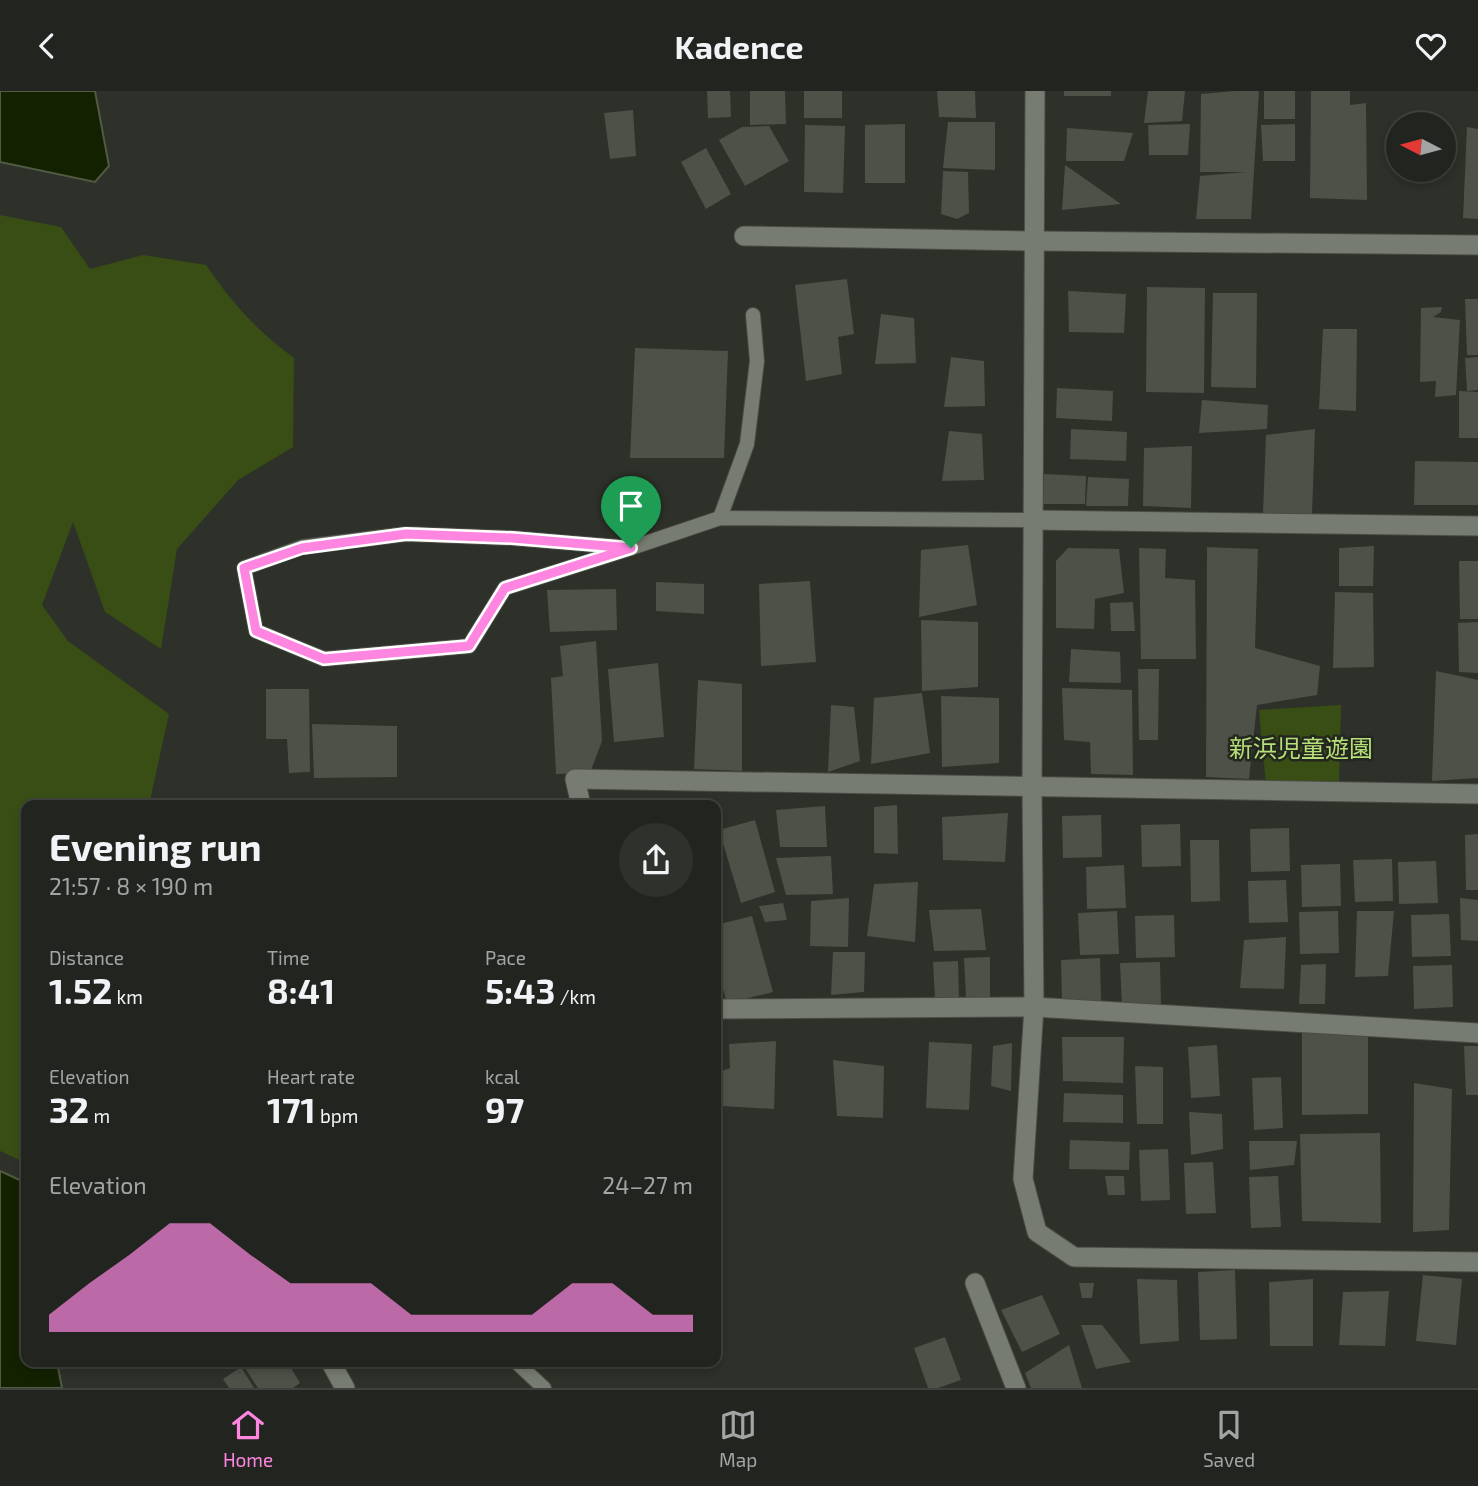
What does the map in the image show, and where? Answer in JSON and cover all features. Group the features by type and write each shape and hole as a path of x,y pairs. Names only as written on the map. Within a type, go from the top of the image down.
{"street":[{"path":"1035,91 1032,788 1034,1007 1023,1179 1037,1232 1074,1257 1478,1262"},
{"path":"744,236 1478,245"},
{"path":"1033,520 1478,526"},
{"path":"580,800 575,779 1478,794"},
{"path":"721,1009 1034,1007 1478,1033"},
{"path":"975,1283 1016,1388"},
{"path":"333,1367 345,1388"}],"lane":[{"path":"719,519 747,445 757,362 753,315"},
{"path":"631,548 512,538 406,534 302,548 244,568 256,631 324,659 469,646 505,588 631,548 719,519 1033,520"},
{"path":"521,1367 544,1388"}],"green space":[{"path":"0,215 61,227 90,269 143,255 206,265 246,315 294,358 293,447 238,480 177,549 161,649 105,612 73,522 42,605 68,641 169,714 150,800 21,800 21,1161 0,1151"},
{"name":"新浜児童遊園","path":"1341,705 1339,786 1266,785 1259,710"}],"shaded area":[{"path":"0,91 95,91 109,166 95,182 0,162"},
{"path":"0,1171 21,1181 21,1367 58,1367 62,1388 0,1388"}],"building":[{"path":"707,91 730,91 731,117 708,118"},
{"path":"750,91 785,91 786,124 750,125"},
{"path":"804,91 842,91 842,118 804,118"},
{"path":"937,91 975,91 976,118 939,117"},
{"path":"1064,91 1111,91 1111,96 1064,96"},
{"path":"1148,91 1185,91 1182,121 1144,123"},
{"path":"1259,91 1251,219 1196,219 1200,176 1246,172 1200,172 1201,94"},
{"path":"1264,91 1295,91 1295,119 1264,119"},
{"path":"1311,91 1350,91 1350,105 1366,103 1367,200 1310,198"},
{"path":"633,110 636,156 610,159 604,113"},
{"path":"948,122 995,122 995,170 943,168"},
{"path":"905,124 905,183 865,183 865,125"},
{"path":"1190,124 1188,155 1149,155 1148,125"},
{"path":"1295,124 1295,161 1263,161 1261,125"},
{"path":"805,125 845,126 843,193 804,192"},
{"path":"769,126 789,161 745,186 719,140 742,127"},
{"path":"1467,127 1478,129 1478,219 1463,218"},
{"path":"1067,128 1133,133 1124,161 1066,161"},
{"path":"706,148 731,194 706,209 681,162"},
{"path":"1065,165 1121,204 1062,210"},
{"path":"943,171 968,172 969,213 957,219 941,214"},
{"path":"847,279 854,334 838,337 842,374 806,381 795,285"},
{"path":"1147,287 1205,288 1204,393 1146,392"},
{"path":"1068,291 1126,294 1124,333 1069,332"},
{"path":"1213,293 1257,293 1256,388 1211,387"},
{"path":"1465,299 1478,299 1478,355 1467,355"},
{"path":"1442,307 1441,312 1433,317 1460,320 1456,395 1435,397 1436,381 1420,382 1421,308"},
{"path":"881,314 914,318 916,363 875,364"},
{"path":"1323,329 1357,329 1356,411 1319,409"},
{"path":"635,348 728,351 724,458 630,458"},
{"path":"951,357 984,361 985,406 944,407"},
{"path":"1478,357 1478,390 1467,391 1465,358"},
{"path":"1057,388 1113,391 1112,421 1056,418"},
{"path":"1459,391 1478,392 1478,438 1459,438"},
{"path":"1202,400 1268,405 1267,429 1199,433"},
{"path":"1071,429 1127,432 1126,461 1070,459"},
{"path":"1315,429 1312,514 1263,513 1266,435"},
{"path":"949,431 982,434 984,480 942,481"},
{"path":"1192,446 1191,508 1143,506 1144,448"},
{"path":"1415,461 1478,462 1478,505 1414,505"},
{"path":"1044,474 1086,476 1085,504 1043,504"},
{"path":"1088,477 1129,479 1128,506 1086,506"},
{"path":"968,545 977,605 919,617 921,550"},
{"path":"1374,546 1373,586 1339,586 1339,548"},
{"path":"1207,547 1258,549 1255,648 1320,666 1317,695 1257,705 1249,779 1206,777"},
{"path":"1068,548 1119,549 1124,593 1095,599 1094,629 1056,628 1056,561"},
{"path":"1139,548 1166,549 1165,578 1195,580 1196,659 1141,659"},
{"path":"1459,561 1478,561 1478,619 1460,619"},
{"path":"810,581 816,662 761,666 759,584"},
{"path":"656,582 704,584 704,614 656,611"},
{"path":"616,589 617,630 550,632 547,590"},
{"path":"1335,592 1373,593 1374,667 1333,668"},
{"path":"1133,602 1135,631 1111,631 1110,603"},
{"path":"921,620 978,622 978,687 922,691"},
{"path":"1478,622 1478,673 1459,672 1458,623"},
{"path":"596,641 602,741 590,773 556,774 551,678 563,676 560,646"},
{"path":"1071,649 1120,652 1121,683 1069,682"},
{"path":"658,663 664,737 614,742 608,669"},
{"path":"1138,669 1159,669 1158,740 1139,740"},
{"path":"1436,671 1478,680 1478,778 1432,781"},
{"path":"698,680 742,684 742,771 694,769"},
{"path":"1062,688 1132,690 1133,775 1091,774 1090,742 1064,740"},
{"path":"266,689 309,689 310,772 289,773 287,739 266,739"},
{"path":"922,693 930,753 871,764 874,698"},
{"path":"941,696 999,698 999,763 942,767"},
{"path":"831,705 854,707 860,761 828,772"},
{"path":"312,724 397,726 397,777 314,778"},
{"path":"897,805 898,854 874,853 874,807"},
{"path":"825,806 827,847 780,847 776,810"},
{"path":"1008,813 1005,862 943,860 942,817"},
{"path":"1101,815 1102,857 1063,858 1062,816"},
{"path":"755,820 775,892 741,903 721,829"},
{"path":"1180,824 1181,866 1142,867 1141,825"},
{"path":"1289,828 1290,871 1251,872 1250,829"},
{"path":"1478,834 1478,890 1466,890 1465,835"},
{"path":"1190,840 1219,840 1220,901 1191,902"},
{"path":"831,856 833,894 786,895 776,858"},
{"path":"1392,859 1393,901 1355,902 1353,860"},
{"path":"1436,861 1438,903 1399,904 1398,862"},
{"path":"1340,864 1341,906 1302,907 1301,865"},
{"path":"1124,865 1126,908 1087,909 1086,867"},
{"path":"1286,880 1288,922 1249,923 1248,881"},
{"path":"918,882 915,942 867,936 874,884"},
{"path":"849,898 848,947 810,946 811,901"},
{"path":"1460,898 1478,900 1478,941 1461,940"},
{"path":"783,903 787,920 765,922 759,906"},
{"path":"981,909 986,950 934,951 929,910"},
{"path":"1117,911 1119,954 1080,955 1078,913"},
{"path":"1338,911 1339,953 1300,954 1299,912"},
{"path":"1357,911 1394,911 1388,976 1355,977"},
{"path":"1449,914 1451,956 1412,957 1411,915"},
{"path":"1174,915 1175,957 1136,958 1135,916"},
{"path":"752,916 773,992 727,1003 721,982 721,924"},
{"path":"1286,937 1284,989 1240,988 1244,940"},
{"path":"833,952 865,952 864,992 831,995"},
{"path":"990,957 990,997 966,998 964,958"},
{"path":"1100,958 1101,1001 1062,1002 1061,960"},
{"path":"958,961 959,999 935,999 933,962"},
{"path":"1160,962 1161,1004 1122,1006 1120,963"},
{"path":"1326,964 1325,1004 1299,1004 1301,965"},
{"path":"1452,965 1453,1007 1414,1009 1413,966"},
{"path":"1302,1032 1368,1032 1368,1114 1302,1115"},
{"path":"1062,1037 1124,1037 1123,1083 1063,1081"},
{"path":"776,1041 774,1109 722,1106 722,1071 730,1068 729,1044"},
{"path":"929,1042 972,1044 969,1110 926,1108"},
{"path":"1012,1043 1011,1091 991,1086 993,1046"},
{"path":"1217,1045 1220,1096 1191,1098 1188,1047"},
{"path":"1464,1046 1478,1046 1478,1095 1466,1095"},
{"path":"833,1060 884,1066 883,1118 837,1116"},
{"path":"1135,1066 1163,1067 1163,1124 1137,1124"},
{"path":"1281,1077 1283,1128 1254,1130 1252,1078"},
{"path":"1414,1083 1452,1089 1449,1230 1413,1232"},
{"path":"1064,1093 1123,1095 1123,1123 1063,1122"},
{"path":"1189,1112 1222,1114 1223,1149 1191,1155"},
{"path":"1380,1133 1381,1223 1302,1221 1300,1134"},
{"path":"1070,1140 1130,1142 1129,1170 1069,1169"},
{"path":"1249,1141 1297,1141 1294,1165 1250,1170"},
{"path":"1168,1149 1170,1200 1141,1201 1139,1150"},
{"path":"1213,1162 1216,1213 1186,1214 1184,1163"},
{"path":"1105,1176 1124,1176 1125,1195 1108,1195"},
{"path":"1278,1176 1281,1227 1251,1228 1249,1177"},
{"path":"1235,1270 1237,1339 1200,1340 1198,1272"},
{"path":"1423,1275 1462,1279 1456,1345 1416,1341"},
{"path":"1137,1279 1177,1280 1179,1341 1140,1344"},
{"path":"1313,1279 1313,1346 1270,1346 1269,1282"},
{"path":"1079,1283 1094,1283 1092,1298 1082,1298"},
{"path":"1389,1291 1385,1346 1339,1345 1343,1292"},
{"path":"1042,1295 1060,1334 1022,1352 1001,1310"},
{"path":"1081,1325 1102,1325 1131,1362 1096,1369"},
{"path":"945,1337 961,1380 938,1388 928,1388 914,1348"},
{"path":"1069,1345 1082,1388 1031,1388 1025,1373"},
{"path":"241,1367 254,1388 229,1388 223,1379"},
{"path":"244,1367 291,1367 300,1383 293,1388 258,1388"}],"route":[{"path":"406,534 512,538 631,548 505,588 469,646 324,659 256,631 244,568 302,548 406,534"}]}
